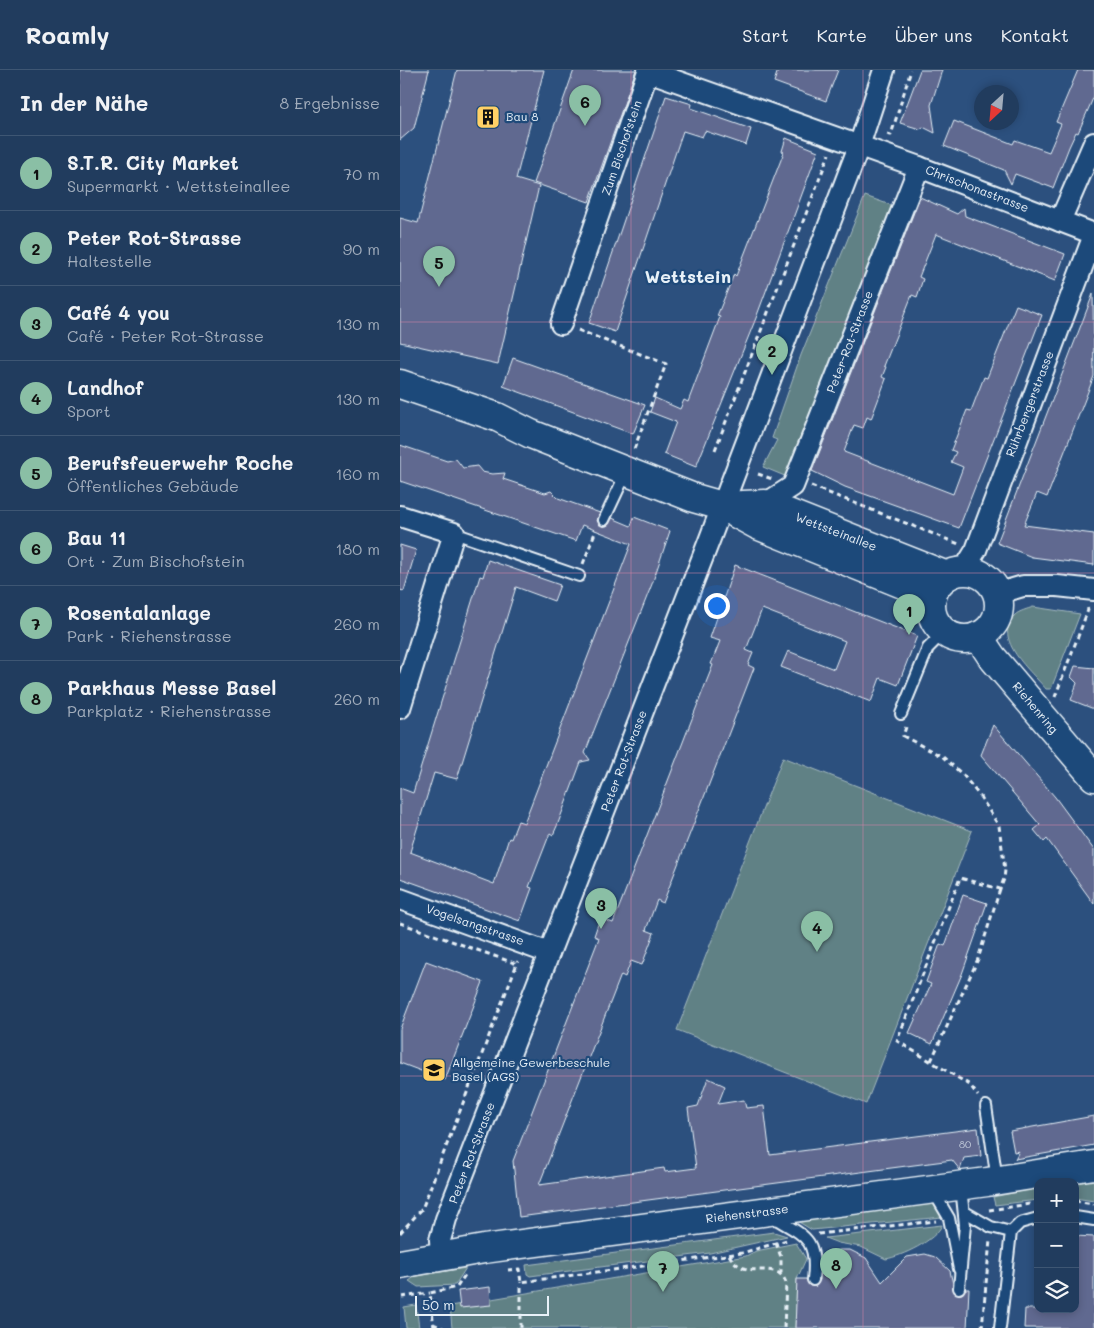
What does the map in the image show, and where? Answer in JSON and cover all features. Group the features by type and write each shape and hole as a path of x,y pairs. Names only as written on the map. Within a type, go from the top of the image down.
{"main road":[{"name":"Wettsteinallee","path":"400,384 497,417 531,434 626,472 694,498 722,506 757,525 915,588 931,602"},
{"name":"Wettsteinallee","path":"400,402 488,430 531,434"},
{"name":"Wettsteinallee","path":"722,506 765,504 959,564 983,577 991,584 996,594"},
{"path":"959,564 938,583 931,602 934,618 944,632 955,637 968,638 978,636 986,631 999,609 996,594"},
{"name":"Riehenring","path":"978,636 992,658 1094,777"},
{"name":"Riehenstrasse","path":"400,1264 441,1256 932,1190 962,1199 998,1181 1094,1165"}],"street":[{"name":"Peter Rot-Strasse","path":"441,1256 440,1240 446,1218 722,506 859,146 884,70"},
{"name":"Zum Bischofstein","path":"561,324 648,71 859,146"},
{"path":"1060,221 1094,143"},
{"name":"Chrischonastrasse","path":"859,146 919,167 1094,235"},
{"name":"Peter-Rot-Strasse","path":"793,486 919,167"},
{"name":"Rührbergerstrasse","path":"959,564 976,550 1094,235"},
{"path":"765,504 793,486"},
{"path":"400,516 454,533 400,708"},
{"path":"996,594 1023,586 1057,586 1090,597"},
{"name":"Vogelsangstrasse","path":"400,899 549,952"}],"lane":[{"path":"604,520 626,472"},
{"path":"454,533 579,576"},
{"path":"901,714 928,648 944,632"},
{"path":"986,1106 998,1181"},
{"path":"932,1190 949,1218 960,1272"},
{"path":"962,1199 991,1228 1011,1232"},
{"path":"959,1288 964,1245 962,1199"},
{"path":"764,1212 810,1241 814,1255 813,1280"},
{"path":"1079,1218 1094,1220"},
{"path":"1000,1328 1011,1232 1020,1223 1034,1219"}],"path":[{"path":"866,126 891,135 911,70"},
{"path":"716,450 836,138"},
{"path":"561,324 666,364 626,472"},
{"path":"758,474 793,486 804,483 959,564"},
{"path":"579,576 592,535 604,520"},
{"path":"1054,700 1088,610 1090,597"},
{"path":"901,714 908,724 903,736 943,757 964,776 999,826 1005,870 978,959 930,1061"},
{"path":"986,1106 970,1085 897,1042 960,878 1000,889"},
{"path":"400,923 518,962 422,1209 400,1233"},
{"path":"1079,1202 1094,1204"},
{"path":"984,1209 990,1210 1034,1204"},
{"path":"982,1328 991,1228 990,1210"},
{"path":"818,1234 942,1221"},
{"path":"521,1282 729,1255 791,1239"},
{"path":"776,1244 781,1258 781,1273 786,1283 784,1328"},
{"path":"729,1255 736,1264 744,1268 781,1273"},
{"path":"503,1270 519,1270 521,1282 521,1328"},
{"path":"402,1297 457,1287 465,1275 472,1274"},
{"path":"430,1293 433,1326 443,1328"}],"green space":[{"path":"865,196 899,208 792,479 763,467 777,440 772,438 801,355"},
{"path":"1033,607 1080,614 1051,689 1046,689 1016,655 1008,634 1009,624 1015,615"},
{"path":"783,757 972,831 866,1104 677,1030"},
{"path":"1094,1178 1094,1201 1079,1199 1079,1181"},
{"path":"1034,1189 1034,1200 995,1205 993,1197"},
{"path":"933,1204 937,1206 942,1217 812,1230 797,1221"},
{"path":"942,1225 933,1237 925,1242 901,1255 886,1259 861,1247 838,1243 825,1238"},
{"path":"774,1232 787,1236 710,1253 530,1276 527,1274 526,1265"},
{"path":"796,1243 806,1259 797,1279 795,1328 452,1328 450,1306 746,1256 756,1251"},
{"path":"466,1268 455,1285 418,1287 409,1281 416,1276"},
{"path":"416,1305 419,1328 406,1328 404,1307"}],"building":[{"path":"400,70 429,70 414,128 400,140"},
{"path":"457,70 544,70 516,179 539,186 498,364 400,342 400,218 418,223"},
{"path":"574,70 636,70 589,202 534,183"},
{"path":"778,70 838,70 826,101 774,82"},
{"path":"920,70 942,70 931,105 935,133 923,127 920,129 900,123"},
{"path":"1078,70 1094,70 1094,96 1078,133 1076,132 1069,147 1053,188 1015,174 1011,184 1004,170 944,146 954,121 1013,144 1015,140 1049,152 1061,124 1056,122"},
{"path":"666,96 692,104 691,108 751,129 746,145 705,131 702,137 683,131 615,332 589,323"},
{"path":"786,138 818,151 756,318 696,467 664,454 676,422 650,412 655,398 680,409 684,400 688,402 720,317 717,316 734,274 736,276 784,152 782,151"},
{"path":"920,197 957,214 964,208 965,216 1065,254 1055,281 936,234 919,277 923,279 917,297 912,295 884,366 886,367 882,377 886,379 871,419 867,417 863,428 854,425 844,452 953,494 963,467 951,462 956,452 951,450 967,410 971,411 984,377 987,378 1016,305 1042,315 959,528 845,487 812,471"},
{"path":"1093,294 1094,376 1047,497 1037,493 1024,525 1094,534 1094,565 1032,557 997,543"},
{"path":"513,358 645,405 633,434 503,386"},
{"path":"400,445 447,461 456,459 463,468 477,466 482,472 492,474 505,473 503,479 545,493 551,491 558,498 600,513 597,521 602,526 608,525 612,518 631,526 634,517 670,531 652,584 585,753 590,760 581,762 557,826 553,835 550,833 529,887 532,888 520,921 400,878 400,788 413,793 480,576 483,577 488,560 560,585 554,601 516,587 457,779 434,773 410,852 494,884 509,838 511,839 518,821 524,823 631,544 582,525 576,541 400,481"},
{"path":"400,545 416,550 404,591 400,590"},
{"path":"735,565 917,636 898,685 880,678 871,702 781,667 788,651 834,669 845,641 762,609 746,650 753,653 748,665 754,668 663,903 657,900 646,930 654,933 642,965 631,961 625,977 621,975 539,1185 664,1168 665,1172 696,1168 688,1108 698,1106 708,1078 725,1086 718,1104 744,1100 746,1108 764,1106 770,1155 978,1128 981,1156 964,1158 960,1170 952,1160 519,1217 513,1161 599,938 594,936 600,918 613,923 713,665 711,664 720,641 710,638"},
{"path":"1075,666 1094,668 1094,709 1071,700 1077,683 1071,677"},
{"path":"993,725 1055,797 1094,850 1094,904 1047,839 1044,842 1034,830 1040,825 981,755"},
{"path":"963,895 987,903 962,974 932,1044 909,1033 931,984 926,982 940,944 945,946"},
{"path":"426,961 483,982 445,1080 400,1063 400,1029"},
{"path":"1094,1116 1094,1145 1015,1159 1019,1151 1014,1152 1010,1131"},
{"path":"1079,1236 1094,1237 1094,1328 1024,1328 1025,1309 1034,1309 1034,1313 1079,1313"},
{"path":"839,1250 850,1250 866,1258 882,1282 907,1257 925,1254 935,1257 950,1271 955,1293 961,1294 966,1289 969,1289 967,1328 795,1328 797,1279 806,1279 810,1286 816,1286 820,1280 821,1261"},
{"path":"490,1287 491,1305 460,1308 458,1291"}],"place":[{"name":"Bau 8","path":"488,117"},
{"name":"Bau 11","path":"585,126"},
{"name":"Berufsfeuerwehr Roche","path":"439,287"},
{"name":"Peter Rot-Strasse","path":"772,375"},
{"name":"S.T.R. City Market","path":"909,635"},
{"name":"Café 4 you","path":"601,929"},
{"name":"Landhof","path":"817,952"},
{"name":"Allgemeine Gewerbeschule Basel (AGS)","path":"434,1070"},
{"name":"Parkhaus Messe Basel","path":"836,1289"},
{"name":"Rosentalanlage","path":"663,1292"}],"district":[{"name":"Wettstein","path":"688,277"}]}
